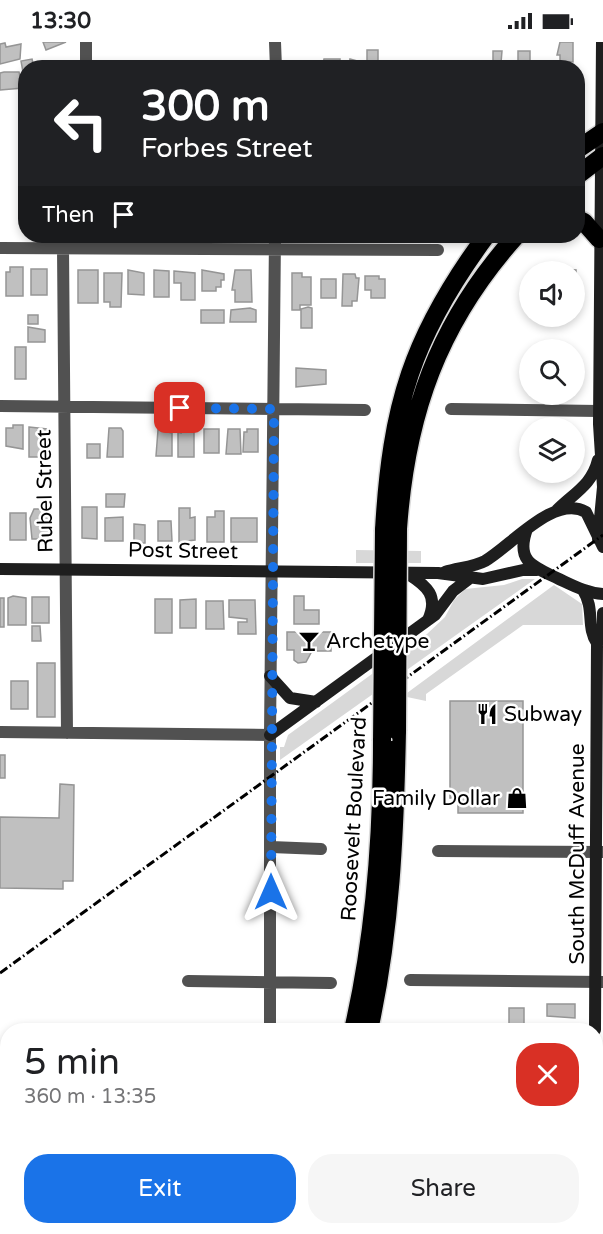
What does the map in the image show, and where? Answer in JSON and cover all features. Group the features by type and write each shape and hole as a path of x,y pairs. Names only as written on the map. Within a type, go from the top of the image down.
{"highway":[{"path":"585,144 602,133"},
{"path":"585,170 601,157"},
{"path":"585,223 599,239"},
{"name":"Roosevelt Boulevard","path":"370,1023 388,917 394,838 389,736 391,530 389,458 399,408 416,354 452,285 481,243"},
{"name":"Roosevelt Boulevard","path":"391,530 417,411 439,347 465,303 511,243"},
{"name":"Roosevelt Boulevard","path":"354,1023 374,916 389,736"}],"main road":[{"path":"601,543 603,474 599,411 601,293 599,239 602,42"},
{"name":"Post Street","path":"438,573 480,563 553,513 586,486 595,474 601,458"},
{"path":"553,513 565,507 581,510 593,523 601,543"},
{"path":"527,529 523,541 524,551 537,570 583,590 603,594"},
{"name":"Post Street","path":"0,569 438,573 470,578 491,578 523,570 537,570"},
{"path":"407,573 428,587 432,595 433,606 428,620"},
{"path":"270,735 441,610 453,591 470,578"},
{"name":"South McDuff Avenue","path":"583,590 590,602 592,635 597,643 600,723 599,982 596,1023"},
{"name":"South McDuff Avenue","path":"597,643 603,635 603,613"},
{"path":"270,676 290,698 316,702"}],"street":[{"path":"86,42 86,60"},
{"path":"275,42 276,60"},
{"path":"270,1023 270,676 275,243"},
{"path":"0,248 438,250"},
{"name":"Rubel Street","path":"63,248 67,733"},
{"path":"0,406 365,410"},
{"path":"451,409 599,411"},
{"path":"0,732 270,735"},
{"path":"271,848 321,849"},
{"path":"438,851 600,852"},
{"path":"410,980 599,982"},
{"path":"188,981 331,982"}],"shaded area":[{"path":"356,550 421,551 421,563 356,563"},
{"path":"522,579 535,579 280,760 280,747 284,747 288,735 427,634 445,617 454,600 465,589 504,585"},
{"path":"554,585 582,604 583,625 523,625 426,694 426,701 407,697 407,693"}],"building":[{"path":"43,42 66,42 46,50"},
{"path":"560,42 573,42 573,60 560,60 560,55 557,55"},
{"path":"5,43 6,47 21,44 20,59 0,64 0,44"},
{"path":"367,50 378,50 378,60 367,60"},
{"path":"493,51 502,51 501,60 493,60"},
{"path":"518,51 530,51 530,60 518,60"},
{"path":"18,72 18,88 0,90 0,73"},
{"path":"10,267 23,267 23,296 6,296 6,272 10,272"},
{"path":"31,269 47,269 47,295 31,295"},
{"path":"78,270 98,270 98,303 78,303"},
{"path":"128,270 144,273 144,295 128,294"},
{"path":"154,270 169,271 169,297 154,297"},
{"path":"202,270 224,274 221,287 216,287 216,291 202,291"},
{"path":"235,270 251,270 252,302 235,302 235,290 232,290"},
{"path":"174,271 195,273 195,300 181,300 181,283 174,283"},
{"path":"104,273 122,273 121,307 110,307 110,302 104,302"},
{"path":"292,273 302,273 302,277 311,277 311,305 300,305 300,310 292,310"},
{"path":"343,274 355,274 356,278 359,278 357,301 352,301 352,306 342,306"},
{"path":"365,276 379,276 379,279 385,279 385,298 371,298 371,290 365,290"},
{"path":"321,279 336,279 336,298 321,298"},
{"path":"250,308 256,310 256,322 230,322 231,310"},
{"path":"312,308 312,328 301,328 301,309"},
{"path":"201,310 224,310 224,323 201,323"},
{"path":"28,315 38,315 38,324 28,324"},
{"path":"28,327 45,330 45,342 28,342"},
{"path":"15,347 26,347 26,379 15,379"},
{"path":"296,368 326,370 326,384 296,387"},
{"path":"13,425 23,425 23,449 6,446 6,428 13,428"},
{"path":"29,427 47,429 47,457 29,457"},
{"path":"109,428 121,428 123,431 123,457 107,457"},
{"path":"181,429 192,429 194,432 194,457 178,457 178,432 181,433"},
{"path":"204,429 219,429 219,453 204,453"},
{"path":"228,429 240,429 241,454 226,454"},
{"path":"247,429 258,429 258,452 243,452 244,432 247,432"},
{"path":"158,430 172,433 172,456 156,456"},
{"path":"87,444 100,444 100,458 87,458"},
{"path":"106,494 125,494 124,507 106,507"},
{"path":"82,507 97,507 97,539 82,538"},
{"path":"179,508 190,508 190,518 195,517 195,540 179,542"},
{"path":"34,509 50,509 51,539 32,539 30,518"},
{"path":"215,511 224,511 224,542 207,542 207,517 215,517"},
{"path":"10,513 26,513 26,540 10,540"},
{"path":"123,517 123,541 105,541 105,518"},
{"path":"231,518 257,518 257,542 231,542"},
{"path":"158,521 171,521 172,541 158,541"},
{"path":"134,524 145,525 145,543 134,543"},
{"path":"13,596 26,598 26,625 8,625 8,598"},
{"path":"294,596 304,596 304,610 319,610 319,624 294,624"},
{"path":"32,597 49,597 49,623 32,623"},
{"path":"0,598 4,598 4,627 0,627"},
{"path":"155,599 172,599 172,633 155,633"},
{"path":"196,599 196,628 180,628 180,600"},
{"path":"229,600 255,600 256,634 238,634 238,622 247,622 247,619 229,617"},
{"path":"206,601 223,601 224,629 206,629"},
{"path":"32,626 40,626 41,641 32,641"},
{"name":"Archetype","path":"287,632 331,632 331,651 312,651 306,662 298,663 294,660 294,650 287,650"},
{"path":"37,663 55,663 55,717 37,717"},
{"path":"11,681 28,681 28,709 11,709"},
{"path":"450,701 523,701 523,813 458,813 458,798 450,798"},
{"path":"0,755 5,755 5,778 0,778"},
{"path":"60,784 74,785 73,881 63,881 63,889 0,888 0,817 59,818"},
{"path":"547,1004 575,1004 575,1018 547,1016"},
{"path":"509,1008 524,1008 524,1023 509,1023"}],"railway":[{"path":"0,973 603,535"}],"place":[{"name":"Archetype","path":"309,641"},
{"name":"Subway","path":"487,714"},
{"name":"Family Dollar","path":"517,798"}],"route":[{"path":"180,408 274,409 270,735 271,892"}]}
